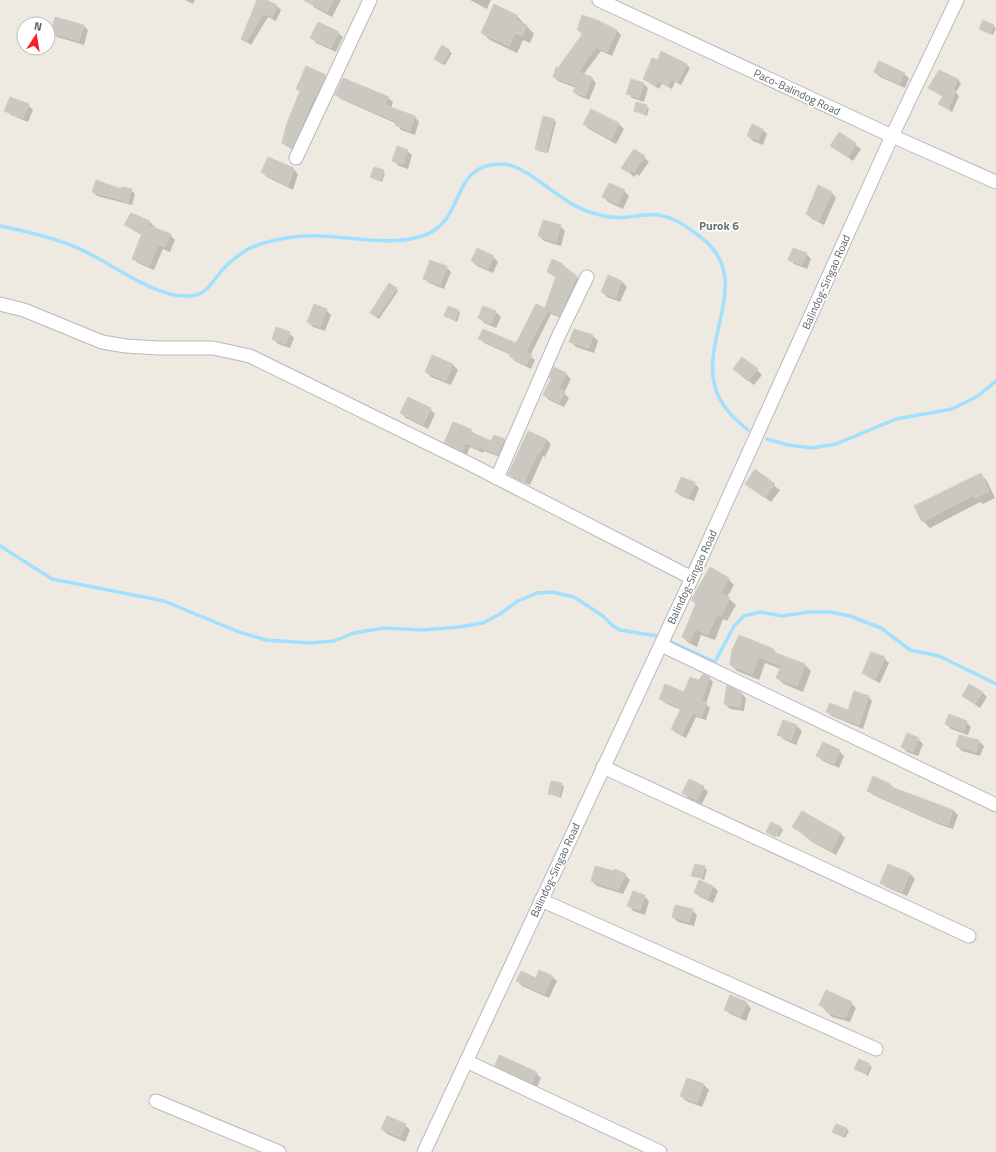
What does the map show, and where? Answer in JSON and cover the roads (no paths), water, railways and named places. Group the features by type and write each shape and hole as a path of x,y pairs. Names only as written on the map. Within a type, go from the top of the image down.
{"street":[{"path":"296,158 370,0"},
{"name":"Paco-Balindog Road","path":"599,0 892,136 996,182"},
{"name":"Balindog-Singao Road","path":"424,1152 692,578 892,136 957,0"},
{"path":"496,478 558,337 587,277"},
{"path":"0,304 24,310 102,342 126,346 159,348 213,348 250,356 496,478 692,578"},
{"path":"661,645 996,805"},
{"path":"603,766 969,936"},
{"path":"541,900 876,1049"},
{"path":"466,1061 660,1152"},
{"path":"156,1101 279,1152"}],"waterway":[{"path":"0,226 37,234 73,246 130,277 160,291 174,295 188,296 195,295 206,290 221,271 240,254 251,247 270,241 304,236 386,241 412,239 425,235 438,227 447,217 465,182 473,173 485,166 501,164 510,165 531,176 574,205 589,212 617,217 643,215 664,216 682,224 703,239 717,255 724,272 725,290 714,348 713,368 715,387 720,400 728,411 748,430"},
{"path":"767,439 788,445 812,448 836,444 896,419 952,409 978,396 996,381"},
{"path":"0,546 52,579 164,601 239,632 266,640 309,643 334,641 354,633 384,628 422,630 459,627 483,623 500,614 518,601 537,593 552,592 574,597 603,616 613,626 620,630 657,636"},
{"path":"671,642 715,662 734,626 744,616 760,612 782,616 809,612 830,612 850,616 881,628 910,650 939,656 996,684"}],"district":[{"name":"Purok 6","path":"719,226"}]}
